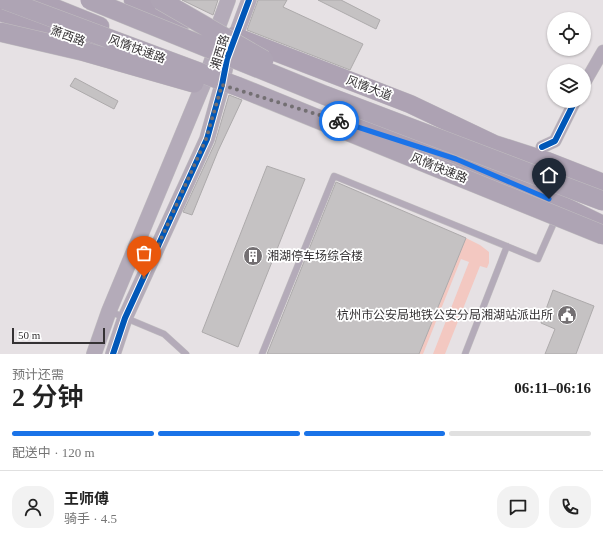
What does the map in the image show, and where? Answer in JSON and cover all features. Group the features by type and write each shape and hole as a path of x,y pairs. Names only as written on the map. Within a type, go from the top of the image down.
{"highway":[{"name":"风情快速路","path":"5,0 239,87 603,235"},
{"path":"90,0 324,95 603,201"},
{"path":"160,0 324,95"},
{"path":"0,32 82,51 200,84 328,132 430,165"}],"main road":[{"path":"35,0 142,42 213,82 456,159 562,205 603,225"},
{"name":"风情大道","path":"133,0 156,10 218,30 410,104 494,144 547,161 603,183"},
{"name":"萧西路","path":"0,12 118,54 213,82"},
{"path":"220,56 303,89 407,124 494,144"}],"street":[{"name":"湘西路","path":"113,354 125,318 206,139 213,82 220,56 218,30 228,0"},
{"name":"湘西路","path":"220,56 235,37 249,0"},
{"path":"591,72 603,51"},
{"name":"湘西路","path":"94,354 109,311 213,82"},
{"path":"542,147 555,141 572,108"}],"lane":[{"path":"262,354 334,176 538,259 562,205"},
{"path":"465,354 507,246"},
{"path":"109,311 164,334 186,354"}],"shaded area":[{"path":"466,238 480,245 489,252 489,263 487,268 480,266 445,354 433,354 469,262 461,259 423,354 419,354"}],"building":[{"path":"182,0 218,0 213,15"},
{"path":"258,0 287,0 283,7 363,44 350,70 247,30"},
{"path":"318,0 341,0 380,20 376,29"},
{"path":"75,78 118,101 114,109 70,86"},
{"path":"229,95 242,100 218,151 192,215 183,212 215,143"},
{"name":"湘湖停车场综合楼","path":"267,166 305,179 238,347 202,332"},
{"path":"336,182 466,238 419,354 267,354"},
{"name":"杭州市公安局地铁公安分局湘湖站派出所","path":"553,290 594,306 576,354 545,354 555,329 541,323"}],"cycle path":[{"path":"113,354 125,318 207,139 222,85 227,59 249,0"},
{"path":"542,147 555,141 572,108"}],"way so far":[{"path":"144,277 206,139 222,85 339,121"}],"place":[{"name":"湘湖停车场综合楼","path":"253,256"},
{"name":"杭州市公安局地铁公安分局湘湖站派出所","path":"567,315"}],"route":[{"path":"339,121 456,159 549,199"}]}
